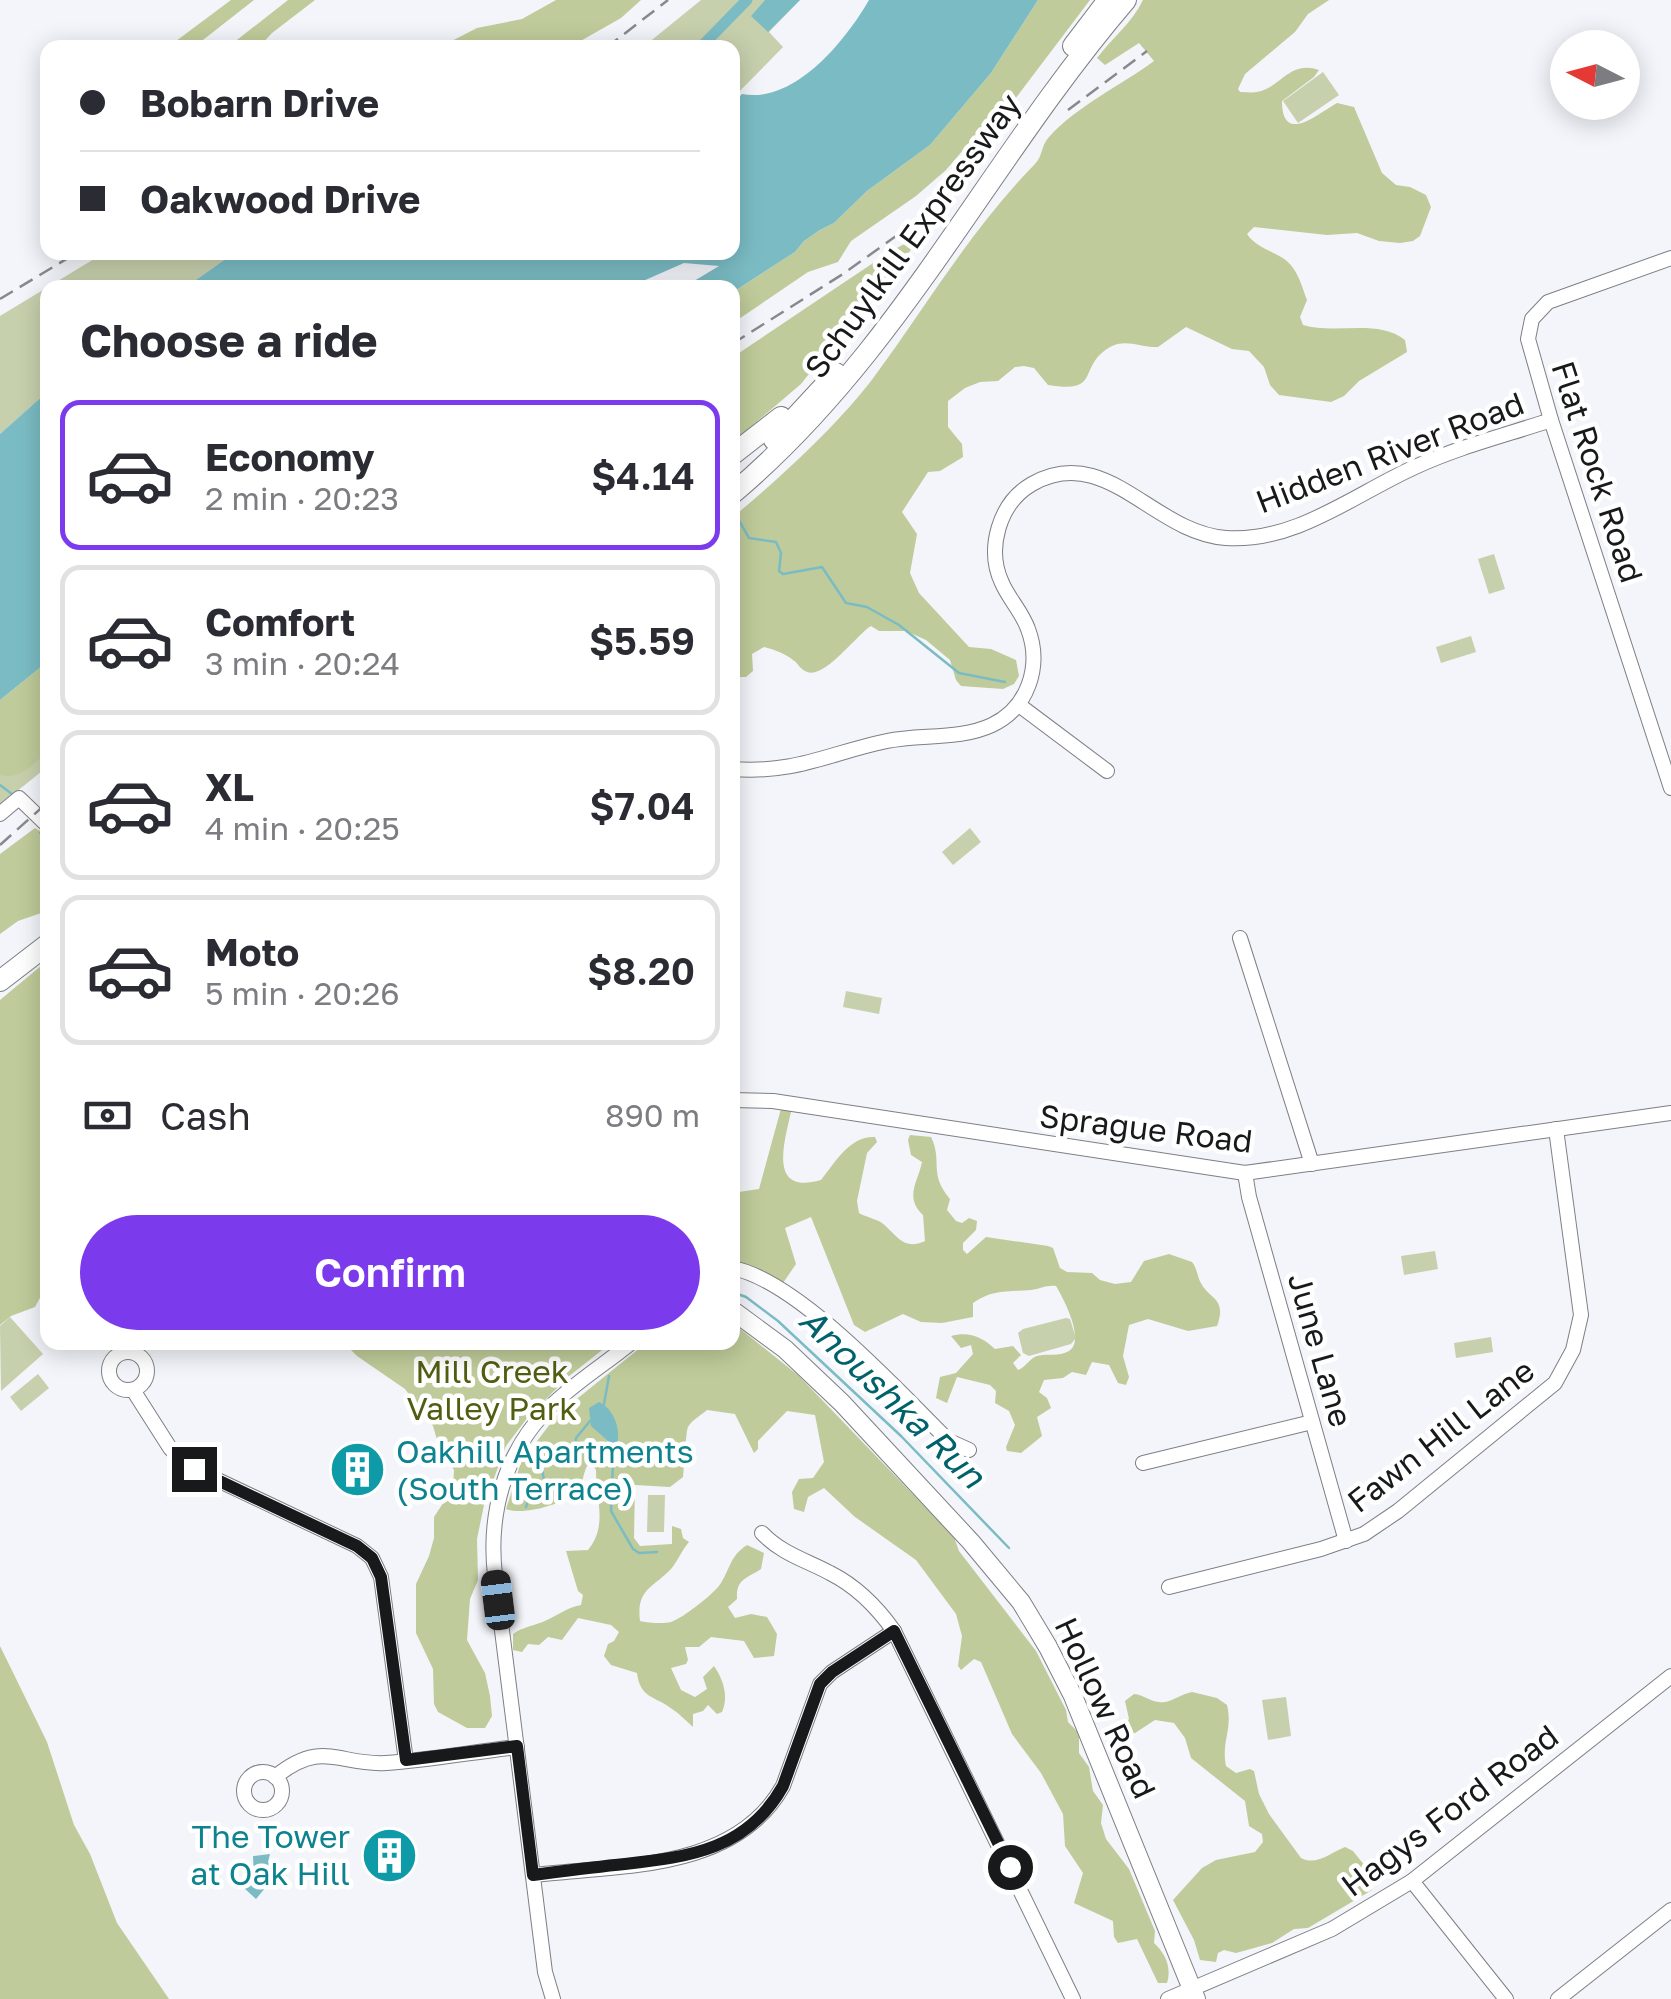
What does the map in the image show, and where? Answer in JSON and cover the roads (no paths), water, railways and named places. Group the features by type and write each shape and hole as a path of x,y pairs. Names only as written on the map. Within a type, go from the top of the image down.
{"highway":[{"name":"Schuylkill Expressway","path":"740,470 830,380 880,317 1108,0"},
{"name":"Schuylkill Expressway","path":"740,487 793,440 858,368 1126,0"},
{"path":"740,449 830,380"},
{"path":"0,963 40,933"},
{"path":"0,981 40,950"}],"main road":[{"name":"Hollow Road","path":"740,1316 800,1362 842,1403 1021,1602 1073,1696 1194,1994"}],"street":[{"name":"Flat Rock Road","path":"1671,258 1562,295 1536,312 1529,331 1529,348 1551,420 1671,788"},
{"name":"Hidden River Road","path":"1019,704 1031,676 1031,639 1000,580 995,544 1010,504 1036,482 1064,473 1088,474 1107,480 1189,530 1247,538 1319,516 1415,467 1551,420"},
{"path":"740,768 793,768 891,740 980,730 1019,704 1107,771"},
{"path":"0,814 19,798 40,818"},
{"path":"1240,938 1312,1164"},
{"name":"Sprague Road","path":"740,1100 773,1101 1245,1174 1671,1112"},
{"name":"Fawn Hill Lane","path":"1169,1586 1346,1542 1384,1522 1555,1383 1578,1334 1581,1302 1556,1129"},
{"name":"June Lane","path":"1245,1174 1346,1542"},
{"path":"740,1271 760,1278 816,1314 949,1441 968,1450"},
{"path":"553,1999 545,1972 492,1544 503,1482 521,1443 550,1406 622,1350"},
{"path":"133,1390 180,1461 357,1546 372,1558 384,1596 406,1760"},
{"path":"1143,1463 1312,1422"},
{"path":"762,1533 785,1552 848,1584 872,1604 894,1631 1073,1999"},
{"path":"533,1875 698,1854 745,1830 776,1800 820,1684 894,1631"},
{"name":"Hagys Ford Road","path":"1168,1999 1194,1994 1332,1930 1412,1881 1671,1676"},
{"path":"275,1776 294,1764 324,1756 378,1763 517,1746"},
{"path":"1412,1881 1506,1999"},
{"path":"1558,1999 1671,1910"}],"water":[{"path":"765,0 800,0 768,32 751,16"},
{"path":"869,0 1038,0 991,73 930,145 867,191 834,223 740,287 740,280 696,280 719,266 684,263 645,280 196,280 224,260 740,260 740,96 781,89 799,79 817,66 847,33"},
{"path":"40,398 40,668 0,700 0,434"},
{"path":"599,1402 616,1422 616,1448 591,1426 589,1408"},
{"path":"270,1854 268,1862 279,1871 286,1869 287,1885 266,1887 256,1899 244,1888 254,1877 253,1856"}],"waterway":[{"path":"708,40 747,0"},
{"path":"740,522 749,538 776,542 781,553 779,571 783,574 822,567 846,603 867,607 899,625 959,673 1005,682"},
{"path":"0,785 12,794"},
{"name":"Anoushka Run","path":"740,1295 778,1321 901,1436 1009,1548"},
{"path":"604,1404 609,1376"},
{"path":"526,1507 529,1498 545,1485 543,1465 575,1448 576,1438 590,1421"},
{"path":"578,1444 613,1463 611,1511 633,1549 639,1553 657,1552"}],"railway":[{"path":"616,40 668,0"},
{"path":"1068,110 1147,51"},
{"path":"740,339 843,274 931,211"},
{"path":"0,299 65,260"},
{"path":"0,845 40,809"}],"place":[{"name":"Oakhill Apartments (South Terrace)","path":"357,1470"},
{"name":"The Tower at Oak Hill","path":"389,1855"}],"park label":[{"name":"Mill Creek Valley Park","path":"492,1390"}]}
